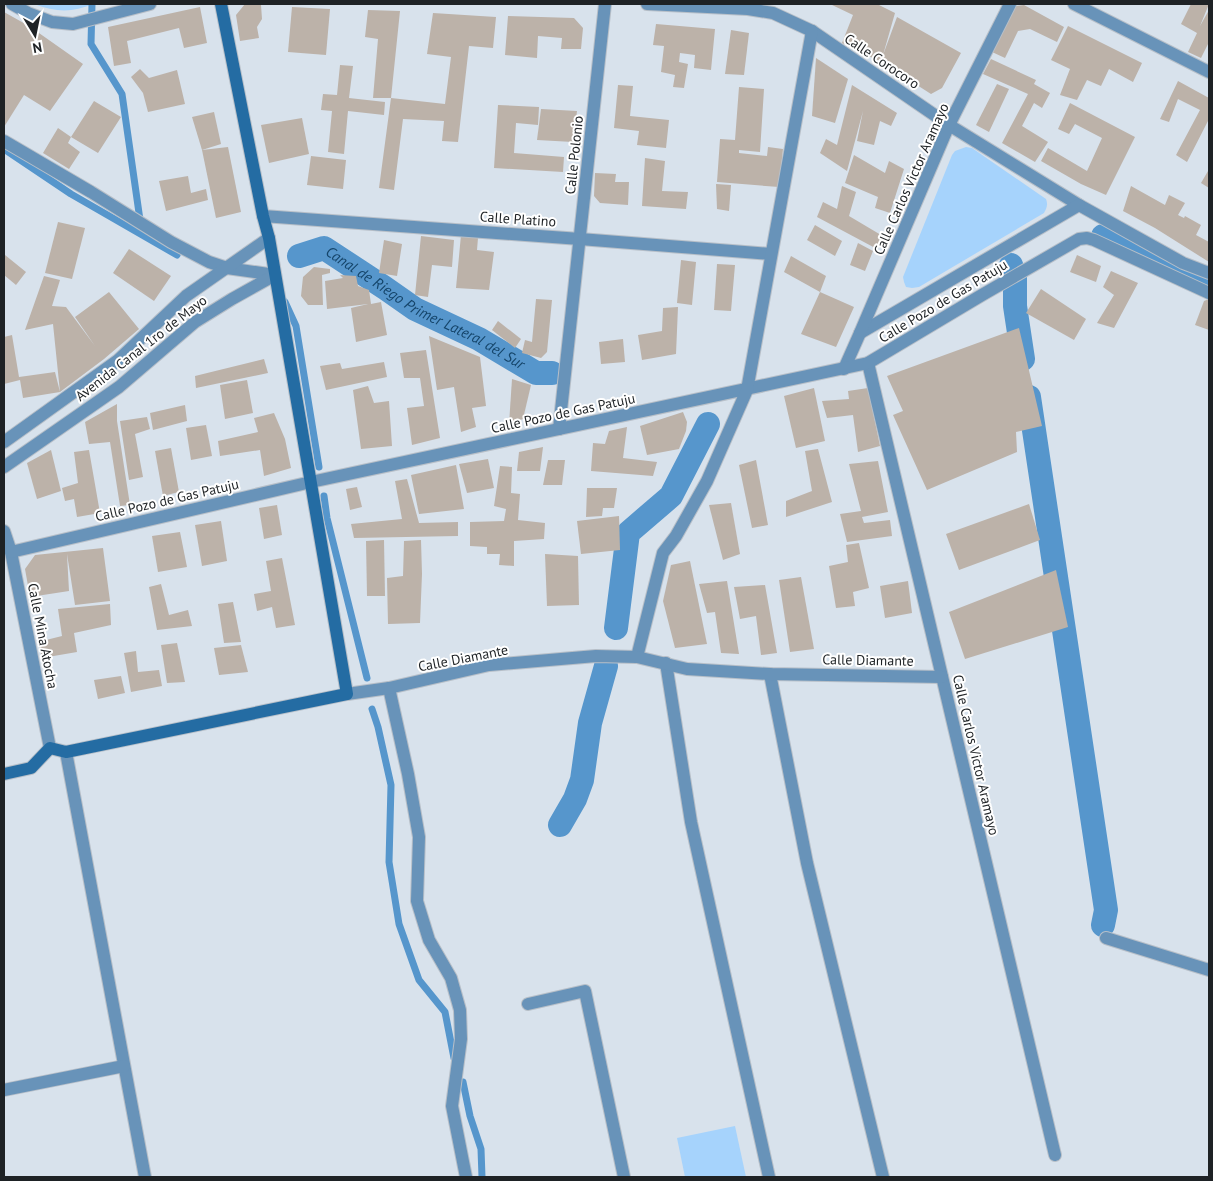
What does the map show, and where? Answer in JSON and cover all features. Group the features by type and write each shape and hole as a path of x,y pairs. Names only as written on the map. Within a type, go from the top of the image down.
{"street":[{"path":"12,4 28,13 52,22 73,24 106,9 150,4"},
{"path":"221,4 269,238 347,694"},
{"name":"Calle Polonio","path":"559,429 605,4"},
{"name":"Calle Corocoro","path":"647,4 748,9 774,8 812,31 949,125 1080,205"},
{"name":"Calle Carlos Victor Aramayo","path":"844,369 949,125 1010,4"},
{"path":"1074,4 1209,72"},
{"path":"637,657 663,553 676,536 707,481 747,390 812,31"},
{"path":"4,140 172,242 209,262 227,268 275,275"},
{"path":"860,333 1080,205 1183,263 1209,273"},
{"name":"Calle Platino","path":"263,216 580,238 771,254"},
{"name":"Avenida Canal 1ro de Mayo","path":"4,442 117,361 186,296 269,238"},
{"name":"Calle Pozo de Gas Patuju","path":"12,552 311,482 868,363 1079,239 1087,238 1094,240 1209,293"},
{"name":"Avenida Canal 1ro de Mayo","path":"4,467 119,387 195,322 275,275"},
{"name":"Calle Carlos Victor Aramayo","path":"868,363 1055,1155"},
{"name":"Calle Mina Atocha","path":"4,531 12,552 50,748"},
{"name":"Calle Diamante","path":"50,748 66,752 347,694 389,688 489,665 596,656 637,657 687,669 770,674 942,676"},
{"path":"666,663 691,822 768,1177"},
{"path":"770,674 808,863 883,1177"},
{"path":"389,688 408,774 419,837 417,900 429,940 451,978 460,1010 461,1039 452,1106 466,1177"},
{"path":"4,774 31,768 50,748"},
{"path":"66,752 146,1177"},
{"path":"1106,938 1209,970"},
{"path":"528,1004 585,991 624,1177"},
{"path":"4,1090 124,1066"}],"shaded area":[{"path":"34,4 93,4 78,9 64,10 49,9"},
{"path":"966,147 972,148 1046,199 1046,209 1044,213 919,287 906,287 903,277 952,155 955,151"},
{"path":"735,1126 746,1177 685,1177 677,1138"}],"building":[{"path":"245,4 261,5 262,19 257,27 259,38 240,41 236,15"},
{"path":"830,4 877,4 895,13 883,55 897,17 961,53 942,88 931,94 881,62 842,43 853,15"},
{"path":"1191,4 1209,4 1200,26 1209,10 1209,42 1201,58 1188,52 1197,33 1181,24"},
{"path":"1024,5 1064,27 1057,42 1030,29 1018,31 1005,58 992,52 1015,6"},
{"path":"200,7 207,43 184,48 179,28 127,41 131,63 114,66 108,27"},
{"path":"292,7 330,9 326,55 288,52"},
{"path":"368,10 400,11 391,98 373,98 378,39 365,37"},
{"path":"4,12 29,26 83,64 50,111 24,95 4,127"},
{"path":"433,13 496,17 493,48 469,46 458,142 442,141 444,121 403,119 394,190 379,188 391,98 445,104 451,57 427,54"},
{"path":"508,16 574,18 583,28 581,49 561,49 562,38 538,36 537,58 505,55"},
{"path":"656,24 715,29 711,70 694,68 695,55 680,53 679,62 688,64 684,88 673,87 675,75 661,72 664,46 653,45"},
{"path":"1068,26 1142,63 1133,82 1109,69 1101,86 1087,80 1077,100 1060,95 1070,69 1051,60"},
{"path":"731,30 749,33 744,75 725,74"},
{"path":"816,58 848,79 835,123 812,116"},
{"path":"991,59 1036,80 1034,84 1050,93 1042,108 1034,103 1022,126 1048,142 1035,162 1002,143 1028,94 983,74"},
{"path":"340,65 353,66 349,98 385,102 384,115 348,111 344,154 328,152 332,111 321,110 323,94 337,95"},
{"path":"140,69 149,78 177,70 185,104 148,112 143,93 131,77"},
{"path":"1178,81 1209,98 1209,119 1187,162 1176,155 1200,110 1178,99 1169,122 1160,119"},
{"path":"997,84 1009,89 989,132 976,125"},
{"path":"618,85 633,86 630,116 669,120 666,148 637,145 639,131 614,128"},
{"path":"852,85 897,113 891,126 880,121 874,145 857,141 863,111 847,171 820,153 826,139 837,145"},
{"path":"739,87 764,89 760,152 739,150 739,153 767,156 768,147 783,149 779,187 717,182 720,139 735,140"},
{"path":"94,101 121,117 98,153 71,137"},
{"path":"1070,103 1135,137 1106,195 1081,184 1041,161 1048,148 1087,171 1102,138 1075,124 1069,134 1058,129"},
{"path":"498,105 539,107 538,125 516,123 514,153 564,157 563,172 494,168"},
{"path":"541,109 577,111 573,142 537,140"},
{"path":"214,112 221,144 202,150 192,117"},
{"path":"302,118 309,154 269,163 261,125"},
{"path":"58,128 71,137 68,143 80,152 69,169 43,153"},
{"path":"228,147 241,212 216,218 202,150"},
{"path":"854,155 885,173 889,161 904,169 890,213 875,208 878,197 845,183"},
{"path":"311,156 346,160 343,189 307,185"},
{"path":"645,158 665,161 662,191 688,192 686,209 642,206"},
{"path":"1209,171 1209,188 1201,183"},
{"path":"595,173 616,174 615,182 629,182 628,205 600,203 594,196"},
{"path":"188,176 191,193 206,189 208,200 166,211 159,181"},
{"path":"716,184 731,185 729,211 717,209"},
{"path":"842,186 856,192 849,216 881,235 877,249 817,217 823,202 837,209"},
{"path":"1131,186 1165,205 1169,195 1185,203 1178,215 1184,218 1185,216 1201,225 1196,235 1209,242 1209,262 1155,228 1123,211"},
{"path":"58,222 85,228 72,279 45,273"},
{"path":"815,225 842,241 835,256 807,240"},
{"path":"461,235 478,238 477,250 494,252 489,290 456,288"},
{"path":"421,236 454,240 452,267 432,265 428,297 415,295"},
{"path":"384,240 402,244 397,276 379,273"},
{"path":"858,243 873,251 865,271 850,265"},
{"path":"129,249 171,276 154,301 113,273"},
{"path":"5,255 26,272 16,285 4,275"},
{"path":"1077,255 1101,266 1096,282 1070,272"},
{"path":"791,256 826,276 820,292 784,272"},
{"path":"681,260 696,262 692,305 677,303"},
{"path":"717,264 735,265 731,311 714,310"},
{"path":"314,267 330,269 330,273 322,275 323,305 308,305 301,296 303,277"},
{"path":"1111,271 1138,283 1114,328 1097,323 1114,295 1103,287"},
{"path":"340,275 356,276 358,286 369,290 371,304 381,302 387,335 356,342 351,308 368,304 327,309 325,281 343,278"},
{"path":"44,276 60,280 52,306 66,307 95,346 75,317 109,292 139,329 104,359 60,392 53,324 25,330"},
{"path":"1041,289 1086,319 1074,340 1026,313"},
{"path":"820,292 854,307 836,347 801,334"},
{"path":"536,299 552,300 547,352 541,358 522,353 525,340 532,342"},
{"path":"1209,299 1209,330 1195,325 1204,301"},
{"path":"678,307 676,354 642,360 638,335 662,331 663,308"},
{"path":"498,321 521,339 515,348 492,330"},
{"path":"1019,328 1042,426 1016,432 1017,452 927,490 893,415 903,411 887,376"},
{"path":"12,335 19,377 55,372 60,392 23,398 20,380 4,384 4,337"},
{"path":"429,336 480,357 486,406 472,408 476,427 461,432 454,387 437,390"},
{"path":"623,339 625,362 601,364 599,342"},
{"path":"426,350 440,438 412,445 407,408 424,406 420,378 404,378 400,353"},
{"path":"264,359 268,373 196,388 195,376"},
{"path":"384,362 387,377 326,390 320,366 340,363 342,369"},
{"path":"512,379 531,385 523,419 509,424"},
{"path":"247,380 253,413 225,419 220,385"},
{"path":"368,386 374,403 389,401 392,446 361,449 353,390"},
{"path":"814,388 825,441 796,448 784,396"},
{"path":"868,388 880,446 858,452 853,415 827,418 822,401 849,399 848,391"},
{"path":"117,404 117,421 130,505 120,506 110,442 89,444 85,422"},
{"path":"185,405 187,421 153,430 150,413"},
{"path":"683,412 687,422 686,431 679,449 647,455 640,426"},
{"path":"274,413 285,439 291,468 264,476 260,450 220,456 218,441 258,432 254,418"},
{"path":"147,417 150,429 135,434 143,477 129,480 120,421"},
{"path":"206,425 212,456 191,460 186,428"},
{"path":"627,427 623,458 657,462 653,476 591,471 593,443 605,444 609,431"},
{"path":"543,447 540,471 517,471 519,452"},
{"path":"171,448 179,492 163,496 155,451"},
{"path":"818,449 832,502 786,517 786,501 812,491 805,451"},
{"path":"51,450 61,491 37,499 27,463"},
{"path":"89,450 100,513 77,517 74,499 65,501 62,488 78,483 74,452"},
{"path":"488,459 494,488 467,493 459,464"},
{"path":"548,460 565,460 562,485 543,485"},
{"path":"756,460 768,525 752,528 739,465"},
{"path":"878,461 888,512 862,517 864,523 890,520 892,536 847,542 840,514 861,511 849,464"},
{"path":"456,465 464,509 419,514 411,475"},
{"path":"500,466 512,467 511,493 520,494 518,520 545,523 544,539 514,541 514,566 499,565 500,554 487,554 487,547 470,546 470,522 504,521 506,509 494,506"},
{"path":"407,479 419,523 458,522 458,536 354,538 351,524 402,519 395,481"},
{"path":"357,487 362,507 350,510 346,489"},
{"path":"587,488 617,488 614,508 603,508 602,516 586,517"},
{"path":"731,503 740,554 723,560 709,505"},
{"path":"1029,504 1040,540 959,570 946,534"},
{"path":"277,505 282,535 264,539 259,508"},
{"path":"619,516 620,550 581,554 577,521"},
{"path":"221,521 227,561 202,566 195,525"},
{"path":"180,532 187,567 158,572 152,536"},
{"path":"384,540 385,596 367,596 366,541"},
{"path":"421,540 420,623 388,624 387,578 403,576 404,541"},
{"path":"859,543 869,588 853,592 855,606 836,608 829,566 848,562 846,545"},
{"path":"103,548 110,601 75,605 67,554 69,591 30,597 25,569 35,555"},
{"path":"545,554 578,556 579,605 547,606"},
{"path":"282,558 295,625 276,628 272,607 257,611 254,594 271,591 266,561"},
{"path":"690,561 707,644 675,648 663,601 671,565"},
{"path":"1056,570 1068,627 965,659 949,612"},
{"path":"801,577 814,649 790,652 779,580"},
{"path":"727,581 739,654 721,653 715,612 707,613 699,584"},
{"path":"908,581 912,613 885,618 880,586"},
{"path":"161,584 169,615 188,610 192,626 157,630 149,587"},
{"path":"765,585 777,653 761,655 756,616 740,619 734,587"},
{"path":"233,602 241,642 224,643 218,604"},
{"path":"110,604 111,625 74,633 77,652 42,658 38,642 62,636 58,609"},
{"path":"177,643 185,682 167,683 161,645"},
{"path":"241,645 248,672 219,675 214,648"},
{"path":"136,651 138,672 159,670 162,686 131,692 124,653"},
{"path":"121,676 125,693 98,699 94,680"}],"waterway":[{"path":"92,4 91,44 122,94 142,234"},
{"path":"4,149 71,194 177,255"},
{"name":"Canal de Riego Primer Lateral del Sur","path":"1103,236 1209,286"},
{"name":"Canal de Riego Primer Lateral del Sur","path":"299,256 324,248 415,309 479,339 536,373 552,373"},
{"path":"1011,265 1015,276 1015,306 1023,359"},
{"path":"285,302 296,326 319,467"},
{"path":"1029,397 1106,910 1103,925"},
{"path":"616,628 628,533 671,496 708,424"},
{"path":"324,496 327,518 367,678"},
{"path":"560,825 575,799 582,780 590,723 606,666"},
{"path":"372,709 391,785 389,862 399,924 419,980 445,1012 454,1058"},
{"path":"463,1082 470,1116 481,1149 482,1177"}]}
